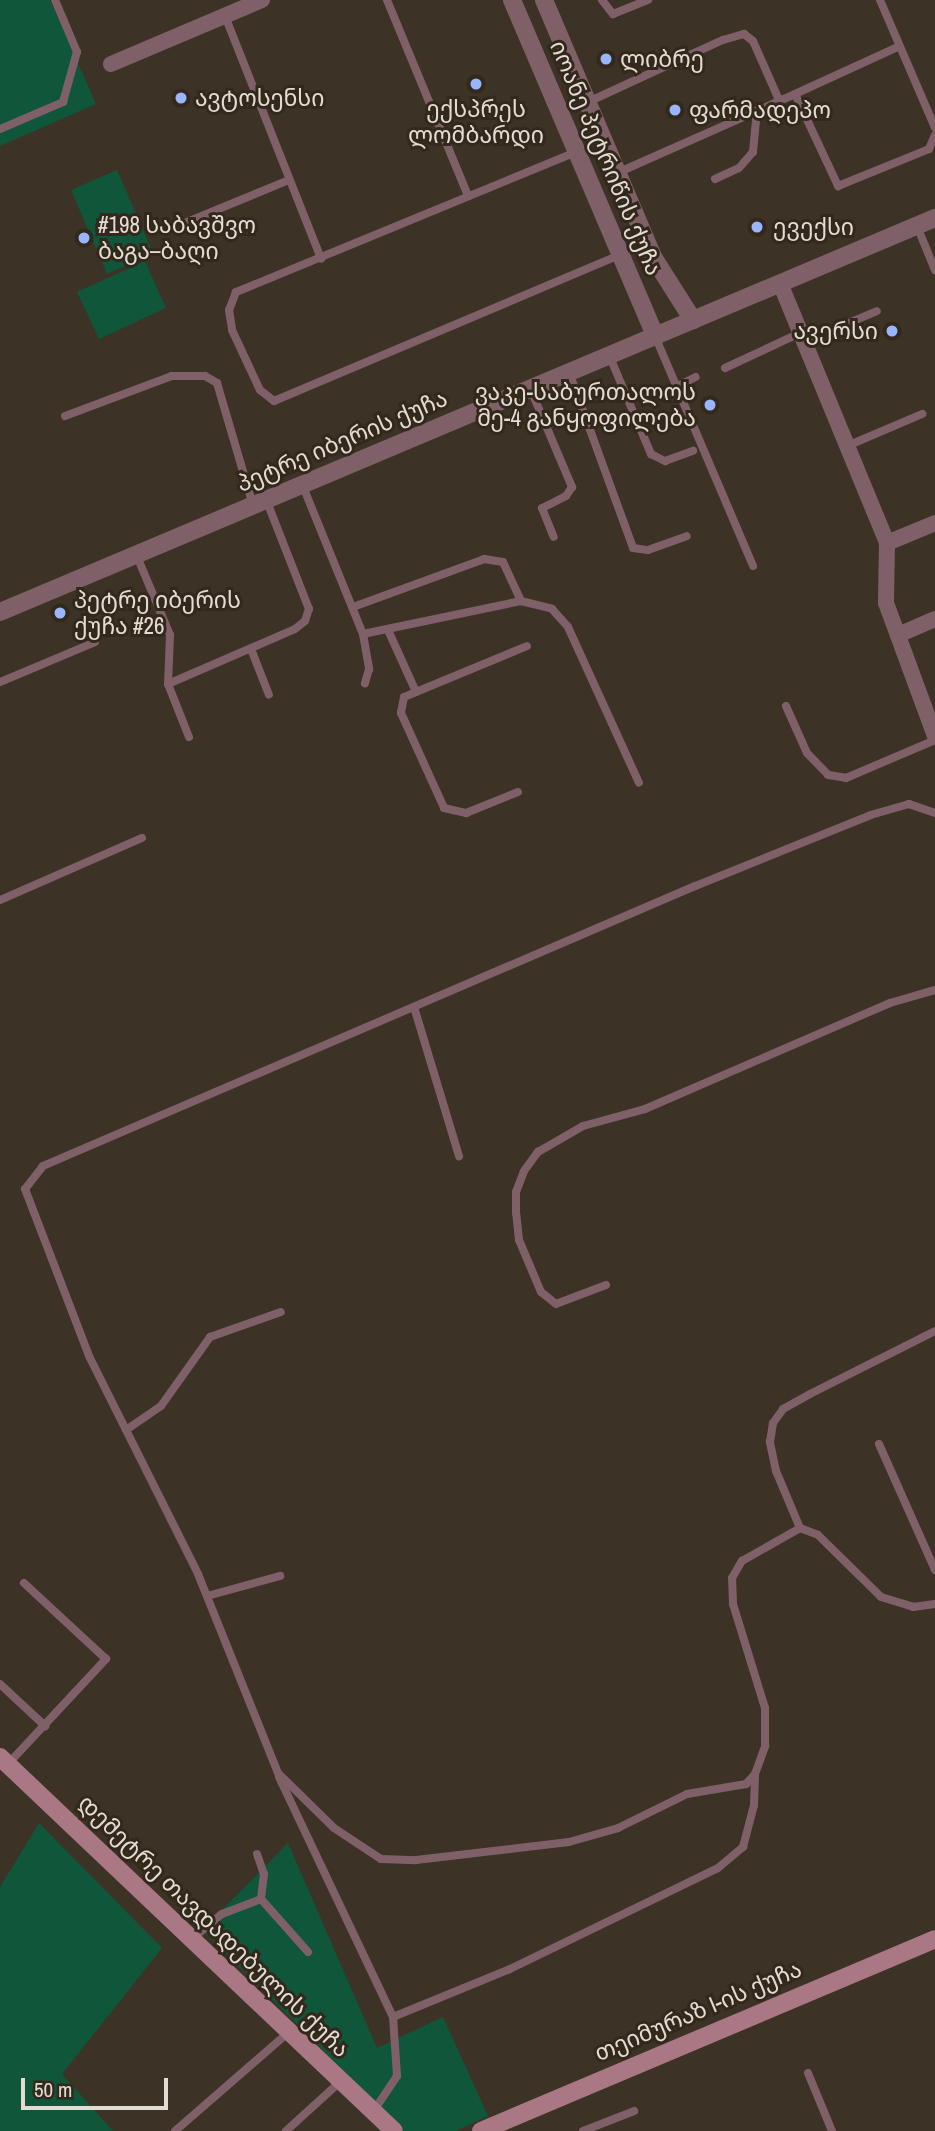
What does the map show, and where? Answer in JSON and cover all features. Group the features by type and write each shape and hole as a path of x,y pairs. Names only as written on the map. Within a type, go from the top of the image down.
{"main road":[{"name":"დემეტრე თავდადებულის ქუჩა","path":"4,1760 394,2131"},
{"name":"თეიმურაზ I-ის ქუჩა","path":"481,2131 935,1939"}],"street":[{"path":"111,64 262,0"},
{"name":"იოანე პეტრიწის ქუჩა","path":"512,0 655,336"},
{"name":"იოანე პეტრიწის ქუჩა","path":"544,0 669,288 693,320"},
{"name":"პეტრე იბერის ქუჩა","path":"0,612 935,218"},
{"path":"780,283 887,543 886,603 935,738"},
{"path":"887,543 935,523"},
{"path":"898,635 935,619"}],"lane":[{"path":"0,129 63,102 77,52 55,0"},
{"path":"387,0 468,196"},
{"path":"602,0 613,13 648,0"},
{"path":"880,0 935,128"},
{"path":"225,16 321,259"},
{"path":"588,102 723,40 744,34 753,41 779,100"},
{"path":"617,173 900,46"},
{"path":"795,93 838,186 929,149 935,135"},
{"path":"715,179 739,168 753,152 757,110"},
{"path":"576,152 236,292 229,310 232,330 260,390 274,401 620,255"},
{"path":"187,222 289,180"},
{"path":"917,226 935,270"},
{"path":"724,368 877,311"},
{"path":"655,336 753,566"},
{"path":"609,355 652,454 665,461 693,451"},
{"path":"569,372 633,548 648,550 687,536"},
{"path":"65,416 172,376 205,376 218,383 260,502 309,609 295,629 168,684"},
{"path":"677,387 696,377"},
{"path":"530,388 572,487 566,496 542,508 554,537"},
{"path":"847,446 922,414"},
{"path":"302,484 363,634 369,669 365,683"},
{"path":"136,554 170,635 168,684 189,737"},
{"path":"353,607 484,559 503,562 521,601"},
{"path":"363,634 521,601 552,609 569,627 639,783"},
{"path":"388,630 416,692"},
{"path":"0,682 95,642"},
{"path":"518,792 466,813 444,808 401,713 404,697 527,646"},
{"path":"251,649 269,695"},
{"path":"786,706 807,753 828,775 846,779 935,738"},
{"path":"373,2112 397,2076 393,2017 278,1773 207,1596 89,1356 26,1202 25,1189 43,1166 871,816 909,804 935,813"},
{"path":"0,900 142,838"},
{"path":"606,1285 556,1304 541,1292 519,1240 516,1213 516,1192 524,1171 538,1152 583,1126 645,1108 890,1003 935,990"},
{"path":"414,1007 459,1156"},
{"path":"126,1430 161,1406 210,1337 281,1312"},
{"path":"935,1331 783,1409 774,1423 770,1442 776,1471 800,1528 818,1535 881,1597 913,1607 935,1604"},
{"path":"879,1444 935,1570"},
{"path":"393,2017 510,1969 718,1868 743,1847 754,1805 755,1774 765,1746 765,1708 733,1604 732,1578 742,1561 800,1528"},
{"path":"207,1596 280,1576"},
{"path":"4,1760 46,1726 106,1659 24,1583"},
{"path":"0,1684 46,1726"},
{"path":"278,1773 334,1828 381,1859 416,1860 569,1842 618,1828 687,1794 730,1790 746,1784 755,1774"},
{"path":"257,1854 264,1874 261,1899 308,1952"},
{"path":"192,1939 222,1913 261,1899"},
{"path":"175,2131 289,2032"},
{"path":"808,2073 832,2131"},
{"path":"286,2131 341,2081"},
{"path":"583,2131 634,2111"}],"green space":[{"path":"0,0 50,0 96,104 0,146"},
{"path":"117,170 153,253 107,274 71,190"},
{"path":"145,261 166,308 99,339 77,292"},
{"path":"39,1823 162,1948 62,2074 113,2131 0,2131 0,1887"},
{"path":"288,1843 377,2048 443,2017 488,2116 456,2131 404,2131 202,1930"}],"place":[{"name":"ლიბრე","path":"606,59"},
{"name":"ექსპრეს ლომბარდი","path":"476,84"},
{"name":"ავტოსენსი","path":"181,98"},
{"name":"ფარმადეპო","path":"675,110"},
{"name":"ევექსი","path":"757,227"},
{"name":"#198 საბავშვო ბაგა–ბაღი","path":"84,238"},
{"name":"ავერსი","path":"892,331"},
{"name":"ვაკე-საბურთალოს მე-4 განყოფილება","path":"710,405"},
{"name":"პეტრე იბერის ქუჩა #26","path":"60,613"}]}
